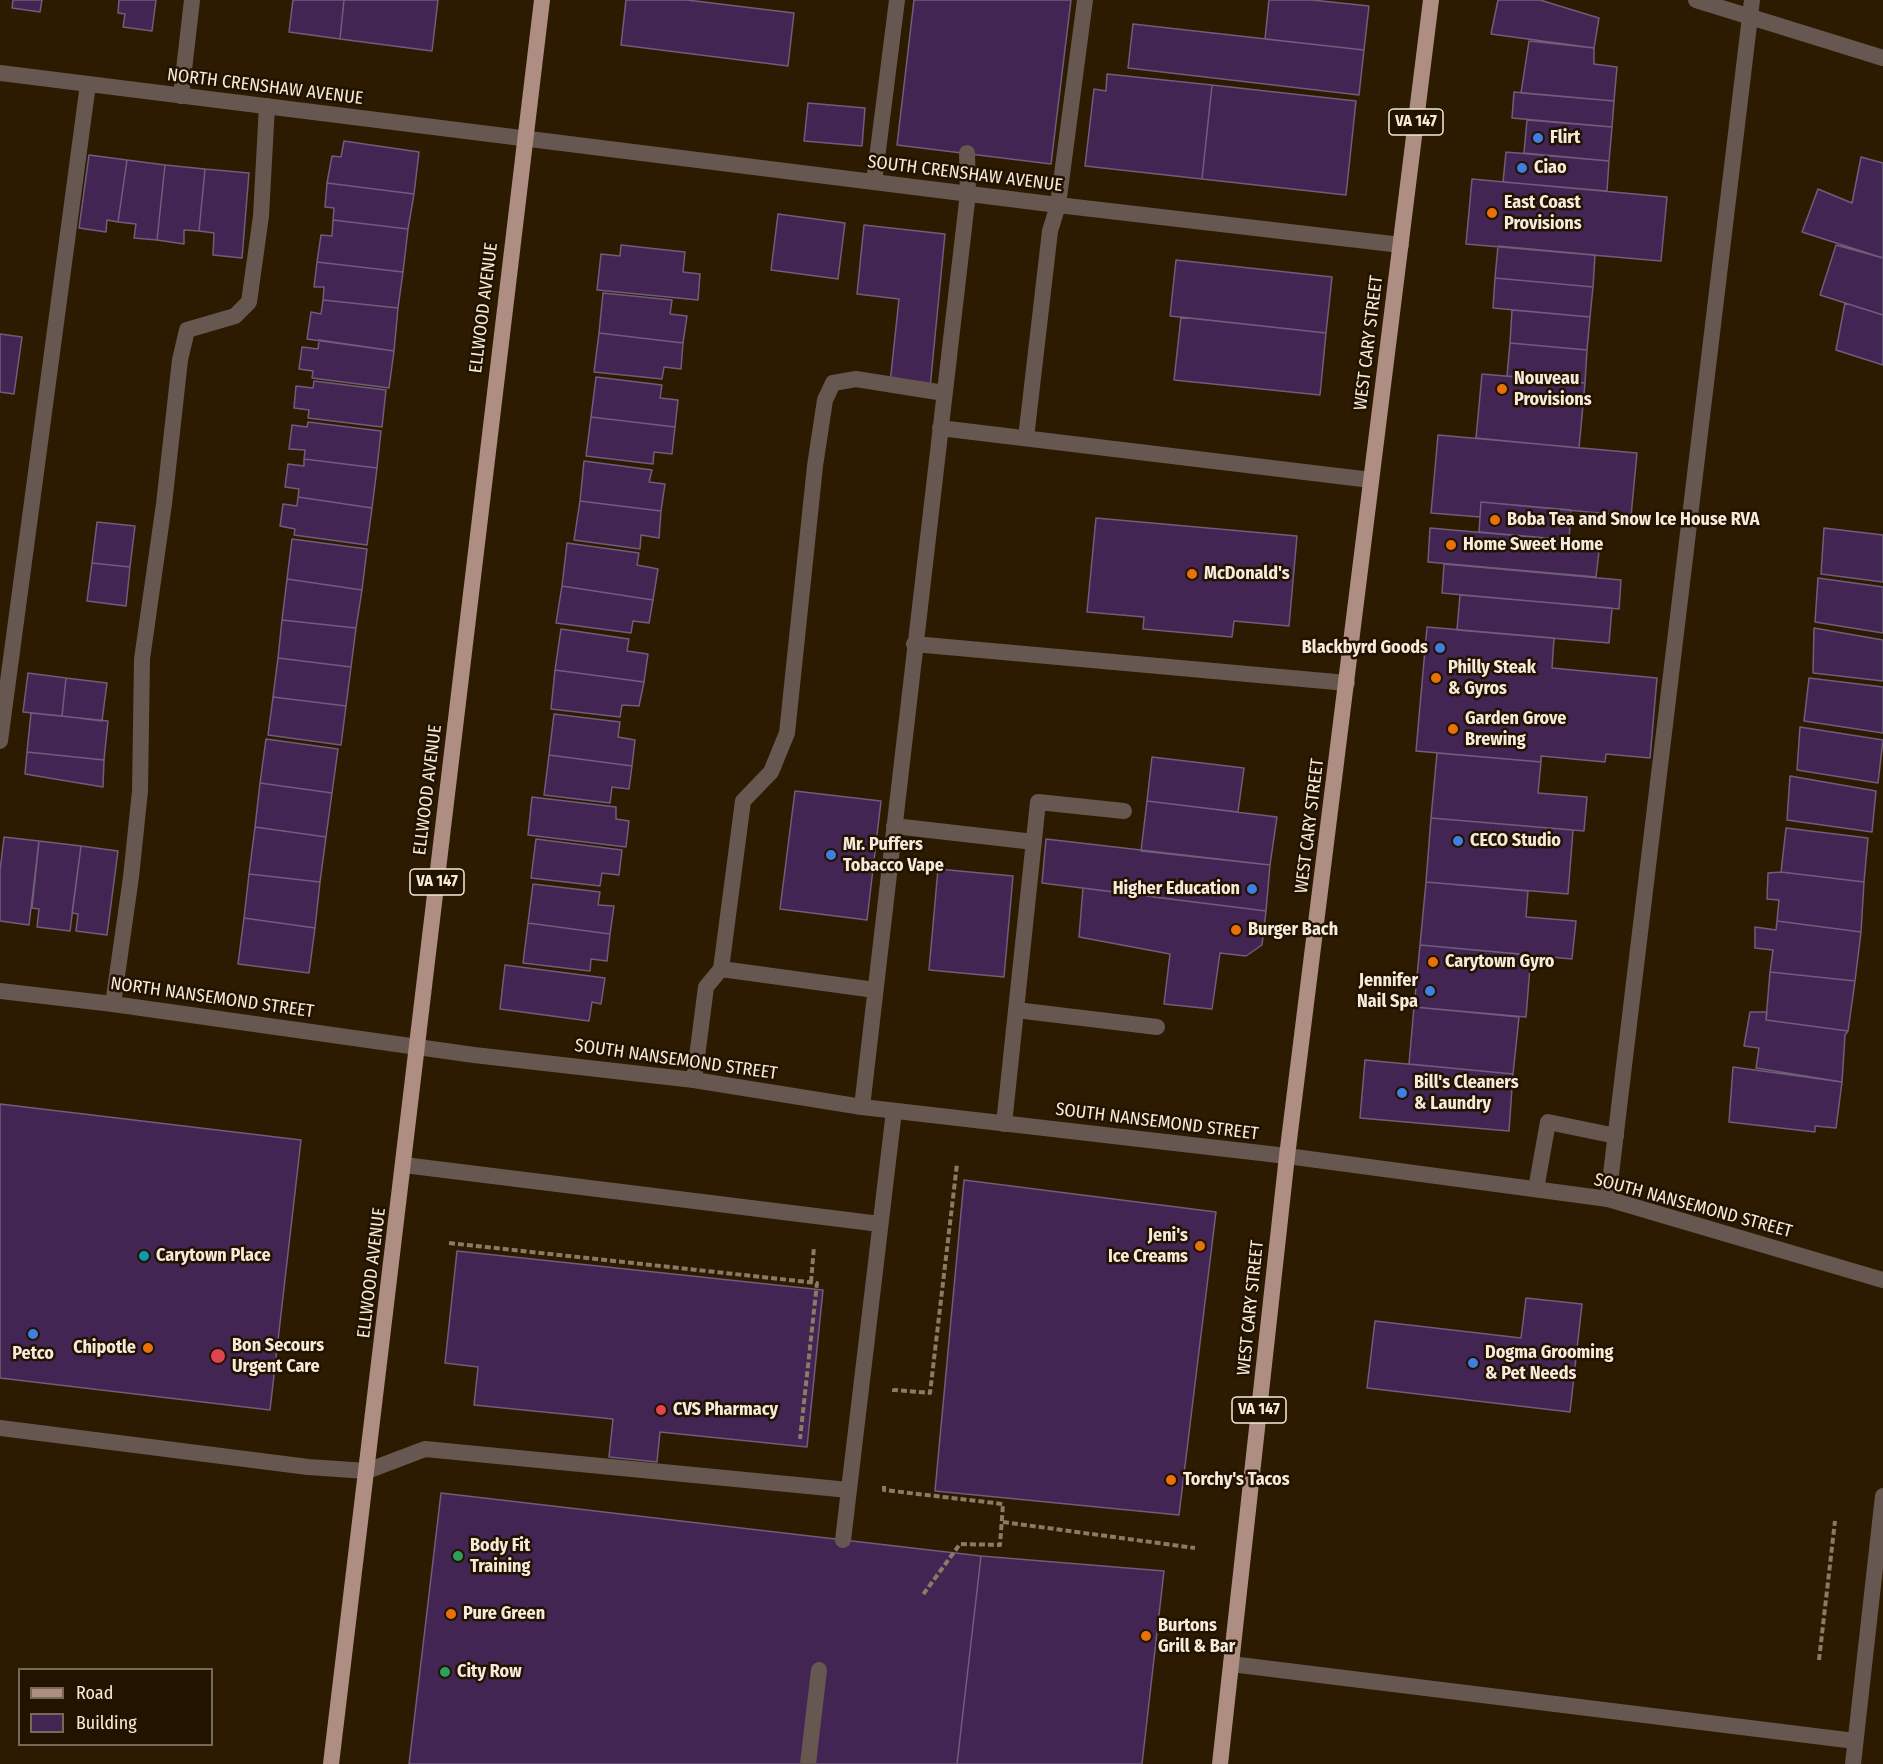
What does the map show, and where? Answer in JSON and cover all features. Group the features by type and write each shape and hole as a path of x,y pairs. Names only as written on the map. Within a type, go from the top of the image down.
{"main road":[{"name":"ELLWOOD AVENUE","path":"331,1764 542,0"},
{"name":"WEST CARY STREET","path":"1220,1764 1287,1156 1431,0"}],"street":[{"path":"181,96 192,0"},
{"path":"874,182 897,0"},
{"path":"1026,438 1050,231 1059,205 1085,0"},
{"path":"1696,0 1883,58"},
{"path":"1608,1199 1752,0"},
{"name":"NORTH CRENSHAW AVENUE","path":"0,73 525,139"},
{"path":"0,741 88,84"},
{"path":"113,1004 131,878 140,791 142,659 164,504 180,360 187,330 235,316 249,302 261,216 267,106"},
{"name":"SOUTH CRENSHAW AVENUE","path":"525,139 1401,245"},
{"path":"862,1107 968,193 967,153"},
{"path":"694,1080 706,987 722,969 743,801 771,772 787,733 815,466 825,400 833,383 856,379 944,393"},
{"path":"940,428 1371,480"},
{"path":"914,644 1347,683"},
{"path":"1004,1124 1038,802 1124,811"},
{"path":"894,826 1034,842"},
{"path":"722,969 875,990"},
{"name":"NORTH NANSEMOND STREET","path":"0,991 113,1004 418,1047"},
{"path":"1016,1010 1157,1027"},
{"name":"SOUTH NANSEMOND STREET","path":"418,1047 694,1080 862,1107 1287,1156 1608,1199 1883,1280"},
{"path":"843,1540 894,1111"},
{"path":"1536,1189 1548,1122 1616,1136"},
{"path":"404,1165 880,1224"},
{"path":"0,1428 308,1467 367,1471 425,1449 849,1490"},
{"path":"1853,1764 1883,1496"},
{"path":"1231,1664 1855,1741"},
{"path":"808,1764 819,1670"}],"path":[{"path":"893,1401 894,1390 930,1393 957,1164"},
{"path":"811,1282 814,1241"},
{"path":"450,1243 816,1283 800,1439"},
{"path":"885,1479 884,1490 1004,1504 1000,1545 960,1544 922,1596"},
{"path":"1003,1521 1195,1548"},
{"path":"1819,1660 1835,1521"}],"building":[{"path":"13,0 42,0 40,12 12,8"},
{"path":"119,0 156,0 152,31 123,27 125,14 118,13"},
{"path":"293,0 344,0 340,39 289,32"},
{"path":"344,0 438,0 432,51 340,39"},
{"path":"626,0 687,0 794,13 788,66 621,45"},
{"path":"914,0 1071,0 1051,164 897,145"},
{"path":"1269,0 1312,0 1369,6 1364,50 1265,39"},
{"path":"1498,0 1540,0 1599,18 1594,48 1491,34"},
{"path":"1133,24 1364,50 1359,95 1128,68"},
{"path":"1529,41 1594,48 1594,64 1617,67 1614,101 1521,93"},
{"path":"1107,74 1212,85 1202,179 1085,166 1094,89 1106,91"},
{"path":"1212,85 1356,101 1346,195 1202,179"},
{"path":"1514,92 1614,101 1612,127 1512,118"},
{"path":"808,103 865,108 862,146 804,141"},
{"path":"1527,120 1612,127 1609,161 1524,153"},
{"path":"344,141 419,152 414,194 327,183 332,156 341,157"},
{"path":"1506,152 1609,161 1607,191 1503,182"},
{"path":"89,155 127,160 118,222 107,220 106,232 79,228"},
{"path":"1861,157 1883,163 1883,258 1802,232 1818,189 1852,203"},
{"path":"127,160 165,165 157,240 134,238 136,224 118,222"},
{"path":"165,165 205,169 199,231 184,230 184,244 157,240"},
{"path":"205,169 249,173 242,258 213,255 214,233 199,231"},
{"path":"1472,179 1667,197 1661,261 1466,244"},
{"path":"327,183 414,194 408,229 333,220 334,208 325,207"},
{"path":"778,214 845,223 838,279 771,270"},
{"path":"333,220 408,229 403,272 317,262 321,235 332,236"},
{"path":"864,225 945,234 930,388 890,383 899,299 857,294"},
{"path":"621,245 685,252 683,272 700,274 698,300 597,290 601,254 620,256"},
{"path":"1836,245 1883,258 1883,315 1820,295"},
{"path":"1498,246 1595,255 1593,287 1495,278"},
{"path":"1176,260 1332,277 1326,333 1170,316"},
{"path":"317,262 403,272 398,308 323,300 324,287 314,287"},
{"path":"1495,278 1593,287 1590,317 1493,308"},
{"path":"603,293 672,300 670,314 687,316 683,343 599,333"},
{"path":"323,300 398,308 394,351 307,339 311,312 321,314"},
{"path":"1845,303 1883,315 1883,365 1836,350"},
{"path":"1512,310 1590,317 1587,350 1510,343"},
{"path":"1181,317 1326,333 1320,395 1174,380"},
{"path":"599,333 683,343 681,369 664,367 662,379 594,372"},
{"path":"0,334 22,337 14,394 0,392"},
{"path":"319,340 394,351 389,388 312,378 313,371 299,369 302,347 318,349"},
{"path":"1510,343 1587,350 1585,383 1507,376"},
{"path":"1482,374 1585,383 1579,448 1476,438"},
{"path":"596,377 662,385 660,398 678,400 675,427 591,417"},
{"path":"314,381 386,390 382,427 308,418 309,410 294,408 296,386 313,388"},
{"path":"591,417 675,427 672,454 654,452 653,464 586,456"},
{"path":"308,422 381,431 377,468 304,459 305,450 289,449 292,425 307,427"},
{"path":"1438,435 1637,453 1631,516 1481,502 1480,517 1431,513"},
{"path":"304,459 377,468 372,508 298,497 299,489 285,487 288,464 304,466"},
{"path":"584,461 652,470 649,482 665,484 661,511 580,501"},
{"path":"298,497 372,508 367,545 294,535 295,529 280,526 283,504 297,506"},
{"path":"580,501 661,511 659,538 641,535 640,549 574,540"},
{"path":"1481,502 1571,510 1569,540 1479,532"},
{"name":"McDonald's","path":"1096,518 1297,536 1289,626 1234,621 1232,637 1143,629 1144,617 1087,612"},
{"path":"97,522 135,526 130,567 92,563"},
{"path":"1430,528 1600,543 1596,577 1428,562"},
{"path":"1824,528 1883,535 1883,582 1821,574"},
{"path":"292,539 367,549 362,590 287,579"},
{"path":"567,543 639,553 637,565 658,569 653,600 562,586"},
{"path":"92,563 130,567 126,606 87,601"},
{"path":"1444,564 1621,580 1619,609 1442,593"},
{"path":"1818,578 1883,587 1883,633 1815,622"},
{"path":"287,579 362,590 356,628 282,620"},
{"path":"562,586 653,600 649,623 633,621 631,633 556,623"},
{"path":"1460,595 1612,608 1609,643 1457,630"},
{"path":"282,620 356,628 351,667 278,658"},
{"path":"1427,627 1554,638 1552,668 1657,678 1650,758 1606,754 1605,762 1541,756 1541,762 1416,751"},
{"path":"1814,628 1883,640 1883,681 1813,673"},
{"path":"561,629 629,639 627,651 648,654 644,682 555,670"},
{"path":"278,658 351,667 346,706 273,697"},
{"path":"555,670 644,682 639,706 622,705 620,717 551,709"},
{"path":"28,673 66,678 62,716 23,712"},
{"path":"66,678 107,683 102,721 62,716"},
{"path":"1809,678 1883,687 1883,733 1804,721"},
{"path":"273,697 346,706 341,745 268,735"},
{"path":"31,713 108,721 104,760 27,752"},
{"path":"554,714 620,722 618,737 635,740 632,766 549,755"},
{"path":"1800,727 1883,740 1878,783 1797,770"},
{"path":"266,739 338,749 332,793 260,783"},
{"path":"27,752 104,760 103,787 25,774"},
{"path":"1437,753 1541,762 1538,793 1587,797 1584,831 1431,818"},
{"path":"549,755 632,766 629,789 612,787 610,803 544,795"},
{"path":"1152,757 1244,768 1238,812 1147,801"},
{"path":"1790,776 1876,791 1872,832 1787,820"},
{"path":"260,783 332,793 326,837 255,827"},
{"name":"Mr. Puffers Tobacco Vape","path":"795,791 881,801 867,920 780,909"},
{"path":"532,797 616,807 616,819 629,821 626,847 528,835"},
{"path":"1147,801 1277,817 1270,865 1141,851"},
{"path":"1431,818 1573,830 1568,894 1426,882"},
{"path":"255,827 326,837 320,882 249,874"},
{"path":"1786,828 1868,838 1864,882 1781,872"},
{"path":"4,837 39,841 29,925 0,921 0,871"},
{"path":"536,839 622,850 619,875 602,873 600,886 531,878"},
{"path":"1046,839 1270,865 1266,911 1042,883"},
{"path":"39,841 81,846 70,931 37,927 39,909 32,908"},
{"path":"81,846 118,851 107,935 76,931 78,914 72,913"},
{"path":"938,869 1013,876 1004,977 929,970"},
{"path":"1781,872 1864,882 1861,932 1777,921 1779,900 1767,899 1768,873"},
{"path":"249,874 320,882 315,928 244,918"},
{"path":"1426,882 1528,891 1526,917 1576,921 1572,959 1420,945"},
{"path":"533,884 600,892 598,905 614,906 610,934 528,923"},
{"path":"1083,888 1266,911 1262,945 1246,956 1220,953 1212,1009 1164,1004 1170,954 1079,937"},
{"path":"244,918 315,928 309,973 238,964"},
{"path":"1777,921 1861,932 1855,981 1770,972 1773,950 1755,948 1755,927 1776,930"},
{"path":"528,923 610,934 607,961 591,959 590,971 523,963"},
{"path":"1420,945 1531,955 1526,1017 1414,1007"},
{"path":"505,965 605,978 601,1004 592,1002 589,1021 500,1009"},
{"path":"1770,972 1855,981 1848,1031 1766,1020"},
{"path":"1414,1007 1519,1017 1513,1074 1409,1064"},
{"path":"1750,1012 1767,1012 1766,1020 1848,1031 1845,1035 1842,1082 1756,1068 1759,1048 1744,1046"},
{"path":"1365,1060 1513,1074 1509,1131 1360,1118"},
{"path":"1733,1067 1842,1082 1836,1128 1815,1126 1815,1132 1729,1122"},
{"name":"Carytown Place","path":"0,1104 301,1140 270,1410 0,1378"},
{"path":"964,1180 1216,1212 1179,1515 935,1491"},
{"name":"CVS Pharmacy","path":"457,1251 823,1290 807,1447 660,1432 657,1462 609,1457 613,1419 474,1405 478,1367 445,1363"},
{"name":"Dogma Grooming & Pet Needs","path":"1526,1298 1582,1304 1570,1412 1367,1388 1375,1321 1521,1338"},
{"path":"441,1493 981,1556 957,1764 409,1764"},
{"path":"981,1556 1164,1571 1142,1764 957,1764"}],"place":[{"name":"Flirt","path":"1538,138"},
{"name":"Ciao","path":"1522,168"},
{"name":"East Coast Provisions","path":"1492,213"},
{"name":"Nouveau Provisions","path":"1502,389"},
{"name":"Boba Tea and Snow Ice House RVA","path":"1495,520"},
{"name":"Home Sweet Home","path":"1451,545"},
{"name":"McDonald's","path":"1192,574"},
{"name":"Blackbyrd Goods","path":"1440,648"},
{"name":"Philly Steak & Gyros","path":"1436,678"},
{"name":"Garden Grove Brewing","path":"1453,729"},
{"name":"CECO Studio","path":"1458,841"},
{"name":"Mr. Puffers Tobacco Vape","path":"831,855"},
{"name":"Higher Education","path":"1252,889"},
{"name":"Burger Bach","path":"1236,930"},
{"name":"Carytown Gyro","path":"1433,962"},
{"name":"Jennifer Nail Spa","path":"1430,991"},
{"name":"Bill's Cleaners & Laundry","path":"1402,1093"},
{"name":"Jeni's Ice Creams","path":"1200,1246"},
{"name":"Carytown Place","path":"144,1256"},
{"name":"Petco","path":"33,1334"},
{"name":"Chipotle","path":"148,1348"},
{"name":"Bon Secours Urgent Care","path":"218,1356"},
{"name":"Dogma Grooming & Pet Needs","path":"1473,1363"},
{"name":"CVS Pharmacy","path":"661,1410"},
{"name":"Torchy's Tacos","path":"1171,1480"},
{"name":"Body Fit Training","path":"458,1556"},
{"name":"Pure Green","path":"451,1614"},
{"name":"Burtons Grill & Bar","path":"1146,1636"},
{"name":"City Row","path":"445,1672"}]}
